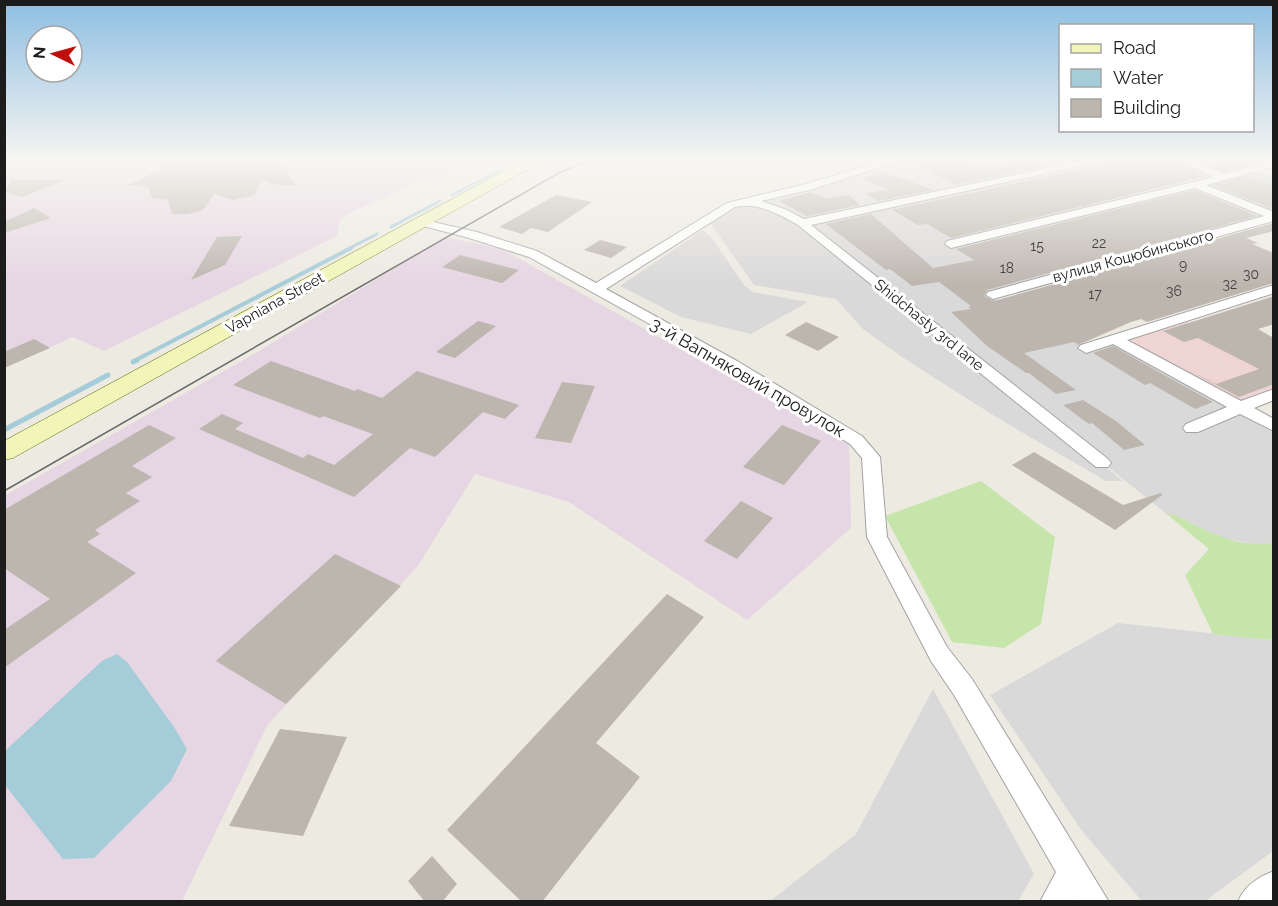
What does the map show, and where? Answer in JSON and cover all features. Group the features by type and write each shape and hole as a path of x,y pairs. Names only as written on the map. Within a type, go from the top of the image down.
{"street":[{"name":"Vapniana Street","path":"4,452 458,201"},
{"path":"596,289 721,210 747,201"},
{"name":"Shidchasty 3rd lane","path":"749,201 783,212 802,223 1102,463"},
{"path":"802,223 906,201"},
{"path":"951,244 1129,201"},
{"path":"1236,201 1274,217"},
{"name":"вулиця Коцюбинського","path":"993,295 1274,217"},
{"name":"3-й Вапняковий провулок","path":"420,222 534,254 732,363 855,440 871,457 877,537 939,654 963,687 1073,872 1094,902"},
{"path":"1086,348 1274,289"},
{"path":"1114,339 1274,426"},
{"path":"1192,428 1274,394"},
{"path":"1055,902 1073,872"},
{"path":"1253,902 1274,886"}],"shaded area":[{"path":"4,201 376,201 340,219 337,236 104,351 73,337 5,368"},
{"path":"755,201 1234,201 1273,217 989,295 1087,349 1115,340 1273,427 1273,543 1257,545 1220,537 1172,514 1168,515 803,223 1123,481 1106,481 996,417 902,357 863,329 836,299 754,285 708,220 721,211"},
{"path":"1239,201 1273,201 1273,215"},
{"path":"703,230 711,237 744,285 753,292 808,302 751,334 681,317 620,286"},
{"path":"446,237 502,249 849,444 851,528 747,620 569,502 475,474 417,567 268,724 182,901 5,902 4,496 259,351"},
{"path":"1181,319 1261,360 1273,374 1273,393 1236,406 1118,339"},
{"path":"1118,623 1273,640 1273,851 1205,901 1142,901 1082,831 990,695"},
{"path":"933,689 1034,874 1018,901 770,901 856,834"}],"green space":[{"path":"981,481 1055,537 1041,624 1004,648 952,642 885,516"},
{"path":"1172,514 1234,540 1260,544 1273,543 1273,640 1213,634 1185,575 1209,549 1168,515"}],"water":[{"path":"117,654 127,662 187,749 171,781 94,858 63,859 5,785 5,751 102,661"}],"building":[{"path":"168,201 209,201 200,211 172,214"},
{"path":"545,201 592,202 548,232 531,228 522,234 499,227"},
{"path":"780,201 856,201 860,205 807,216"},
{"path":"932,201 1103,201 951,238 927,224 918,225 892,210"},
{"path":"1149,201 1222,201 1257,216 987,290 984,296 994,301 1274,223 1274,231 1246,238 1258,243 1252,244 1274,253 1274,283 1147,322 1141,319 1131,322 1078,345 1074,342 1024,353 1076,390 1056,394 1029,373 987,346 951,312 971,309 968,307 971,306 939,282 912,286 890,269 886,270 826,224 871,214 933,268 974,260 956,249"},
{"path":"1254,201 1274,201 1274,209"},
{"path":"34,208 51,218 4,233 4,222"},
{"path":"242,236 225,265 191,280 217,237"},
{"path":"600,240 627,247 611,258 584,250"},
{"path":"460,255 519,270 502,283 442,267"},
{"path":"1274,296 1274,324 1258,329 1274,338 1274,384 1239,397 1186,369 1216,384 1259,369 1198,338 1184,342 1163,331"},
{"path":"478,321 496,326 455,358 436,352"},
{"path":"806,322 839,337 818,351 785,335"},
{"path":"34,339 50,348 4,368 4,352"},
{"path":"1113,346 1213,402 1195,409 1150,383 1145,385 1093,353"},
{"path":"271,361 355,391 357,389 382,398 417,371 519,405 505,419 483,412 435,457 410,448 354,497 199,429 222,414 243,423 235,429 303,458 308,454 334,465 373,434 323,416 320,418 233,385"},
{"path":"562,382 595,386 571,443 535,438"},
{"path":"1083,400 1116,421 1145,445 1124,450 1092,423 1089,424 1063,405"},
{"path":"149,425 176,438 132,466 152,477 126,493 140,501 95,530 100,534 87,542 136,573 4,668 4,630 50,599 4,568 4,510"},
{"path":"782,425 821,441 784,485 743,467"},
{"path":"1034,452 1123,505 1161,493 1162,495 1115,530 1012,465"},
{"path":"741,501 773,518 737,559 704,541"},
{"path":"335,554 401,586 286,704 216,661"},
{"path":"667,594 704,617 596,743 640,777 542,902 522,902 447,830"},
{"path":"280,729 347,737 303,836 229,826"},
{"path":"432,856 457,884 442,902 425,902 408,881"}],"waterway":[{"path":"391,227 439,201"},
{"path":"348,249 377,234"},
{"path":"134,361 351,248"},
{"path":"133,362 137,360"},
{"path":"4,430 108,375"}],"tram line":[{"path":"4,491 509,201"}]}
